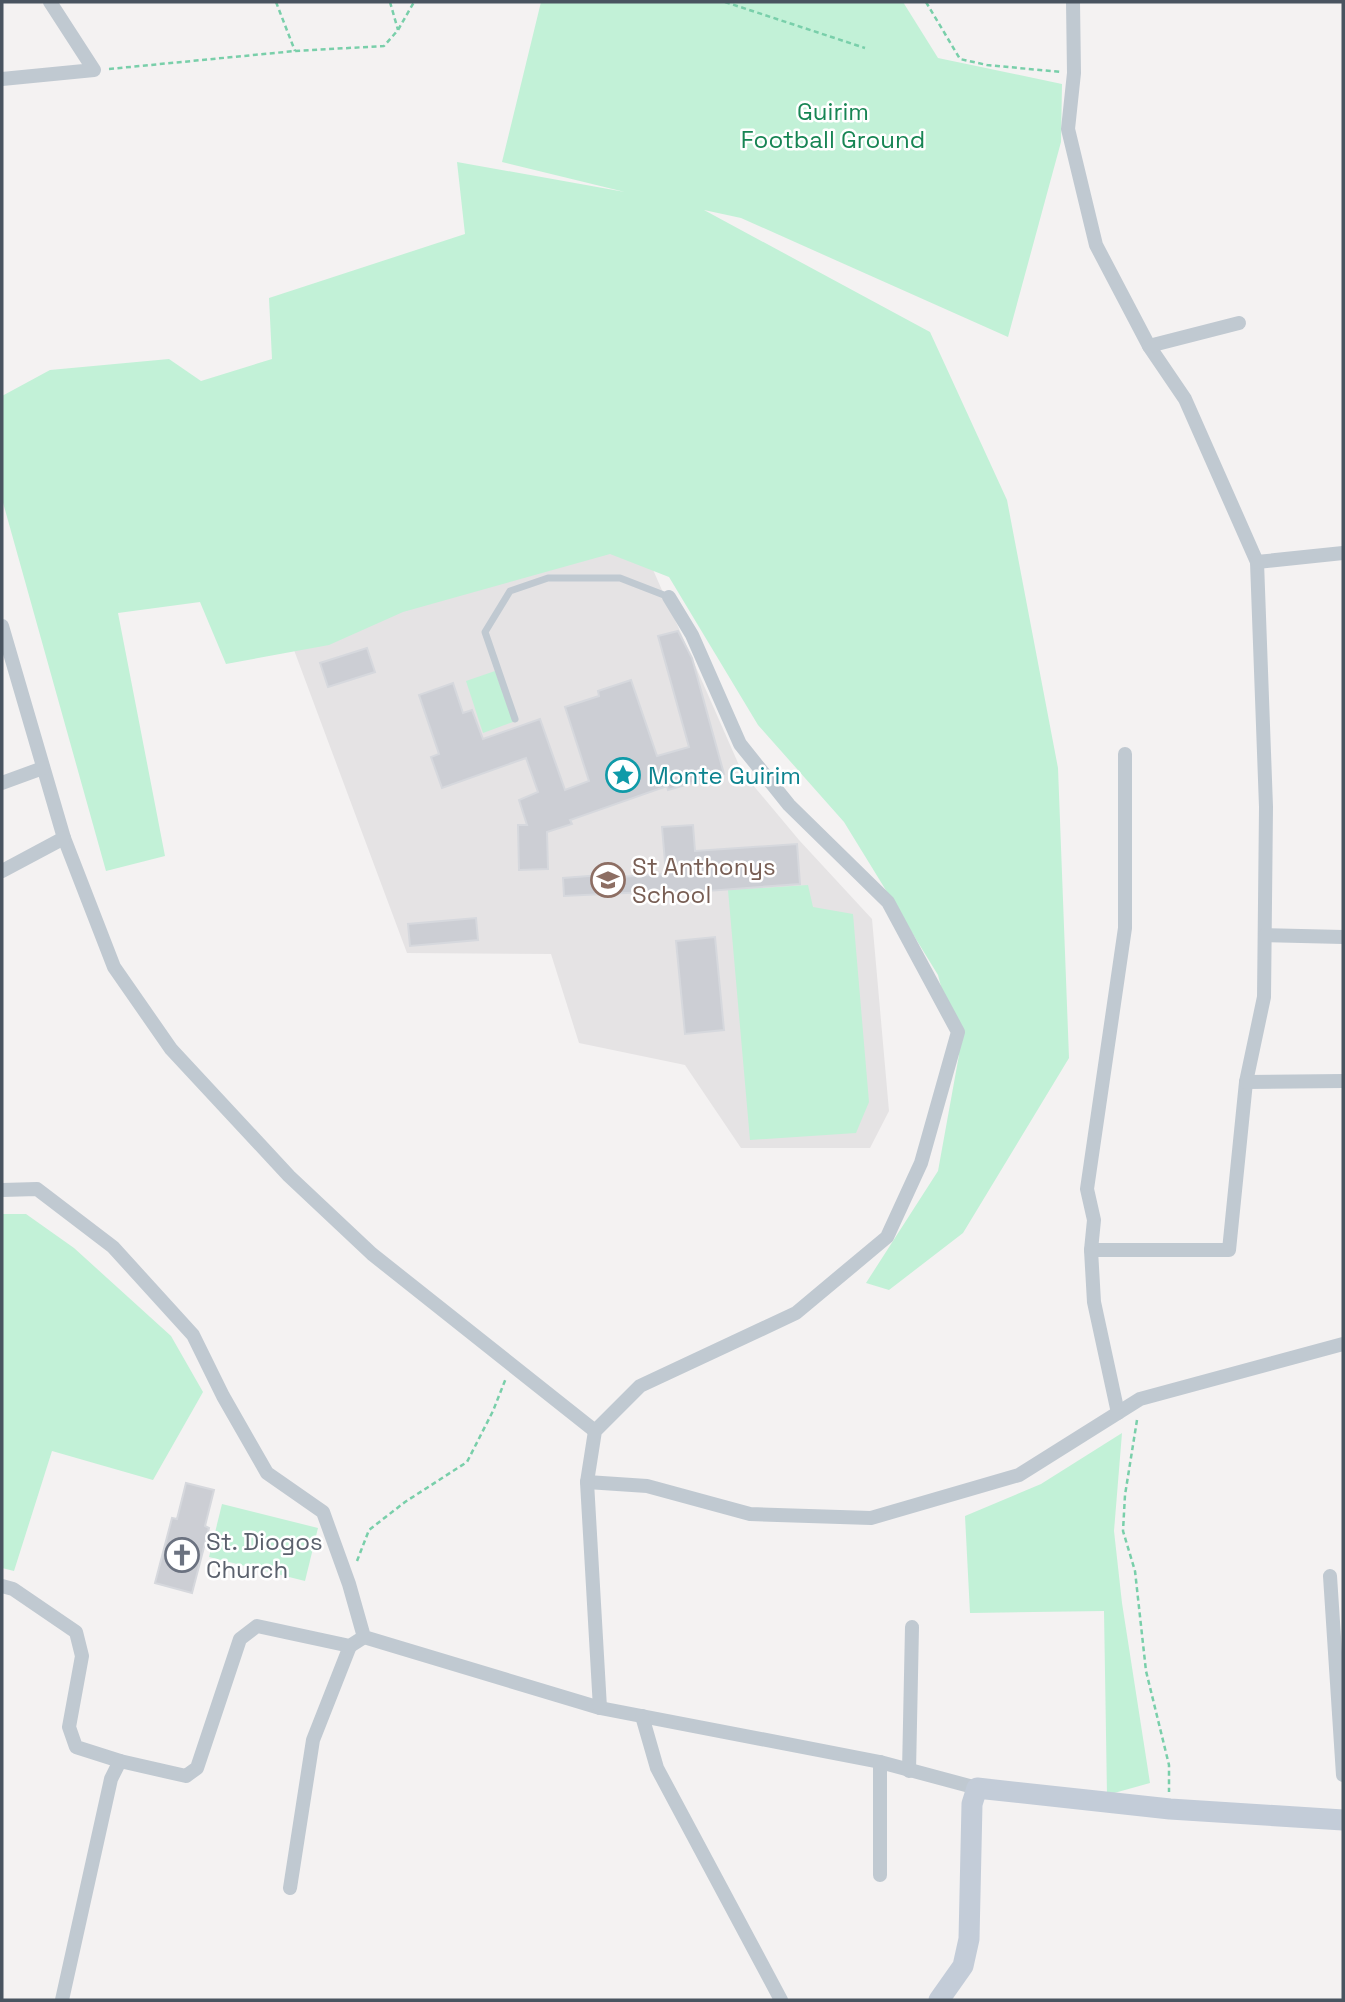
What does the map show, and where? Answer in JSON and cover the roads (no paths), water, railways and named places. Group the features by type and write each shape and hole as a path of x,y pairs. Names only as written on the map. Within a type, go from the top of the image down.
{"street":[{"path":"2,79 93,71 50,2"},
{"path":"1073,2 1074,73 1068,128 1096,246 1149,345 1185,399 1257,562 1266,807 1264,996 1246,1082 1228,1251 1091,1250"},
{"path":"1149,345 1239,323"},
{"path":"1257,562 1343,553"},
{"path":"600,1708 587,1482 595,1431 640,1386 796,1313 887,1237 921,1163 958,1032 888,902 789,805 740,744 692,635 670,597"},
{"path":"2,626 64,838 114,967 171,1049 289,1176 372,1254 595,1431"},
{"path":"1118,1413 1094,1303 1091,1250 1094,1220 1087,1189 1125,928 1125,754"},
{"path":"2,783 43,768"},
{"path":"2,871 64,838"},
{"path":"1265,935 1343,937"},
{"path":"1246,1082 1343,1081"},
{"path":"2,1189 37,1189 113,1247 193,1335 223,1396 267,1473 323,1512 365,1637"},
{"path":"587,1482 647,1486 750,1514 871,1518 1019,1475 1140,1399 1343,1344"},
{"path":"1330,1576 1339,1679 1343,1775"},
{"path":"2,1586 13,1589 76,1632 82,1657 69,1727 76,1747 120,1761 186,1776 197,1768 240,1639 257,1626 350,1646"},
{"path":"909,1771 912,1627"},
{"path":"290,1888 313,1740 350,1646 365,1637 600,1708 880,1762 977,1788 1170,1809 1343,1820"},
{"path":"642,1716 657,1768 781,2000"},
{"path":"62,2000 111,1779 120,1761"},
{"path":"880,1762 880,1875"},
{"path":"939,2000 963,1966 969,1939 972,1804 977,1788"}],"lane":[{"path":"515,719 485,632 510,591 548,578 620,578 670,597"}],"place":[{"name":"Monte Guirim","path":"623,775"},
{"name":"St Anthonys School","path":"608,880"},
{"name":"St. Diogos Church","path":"182,1555"}],"park label":[{"name":"Guirim Football Ground","path":"833,125"}]}
